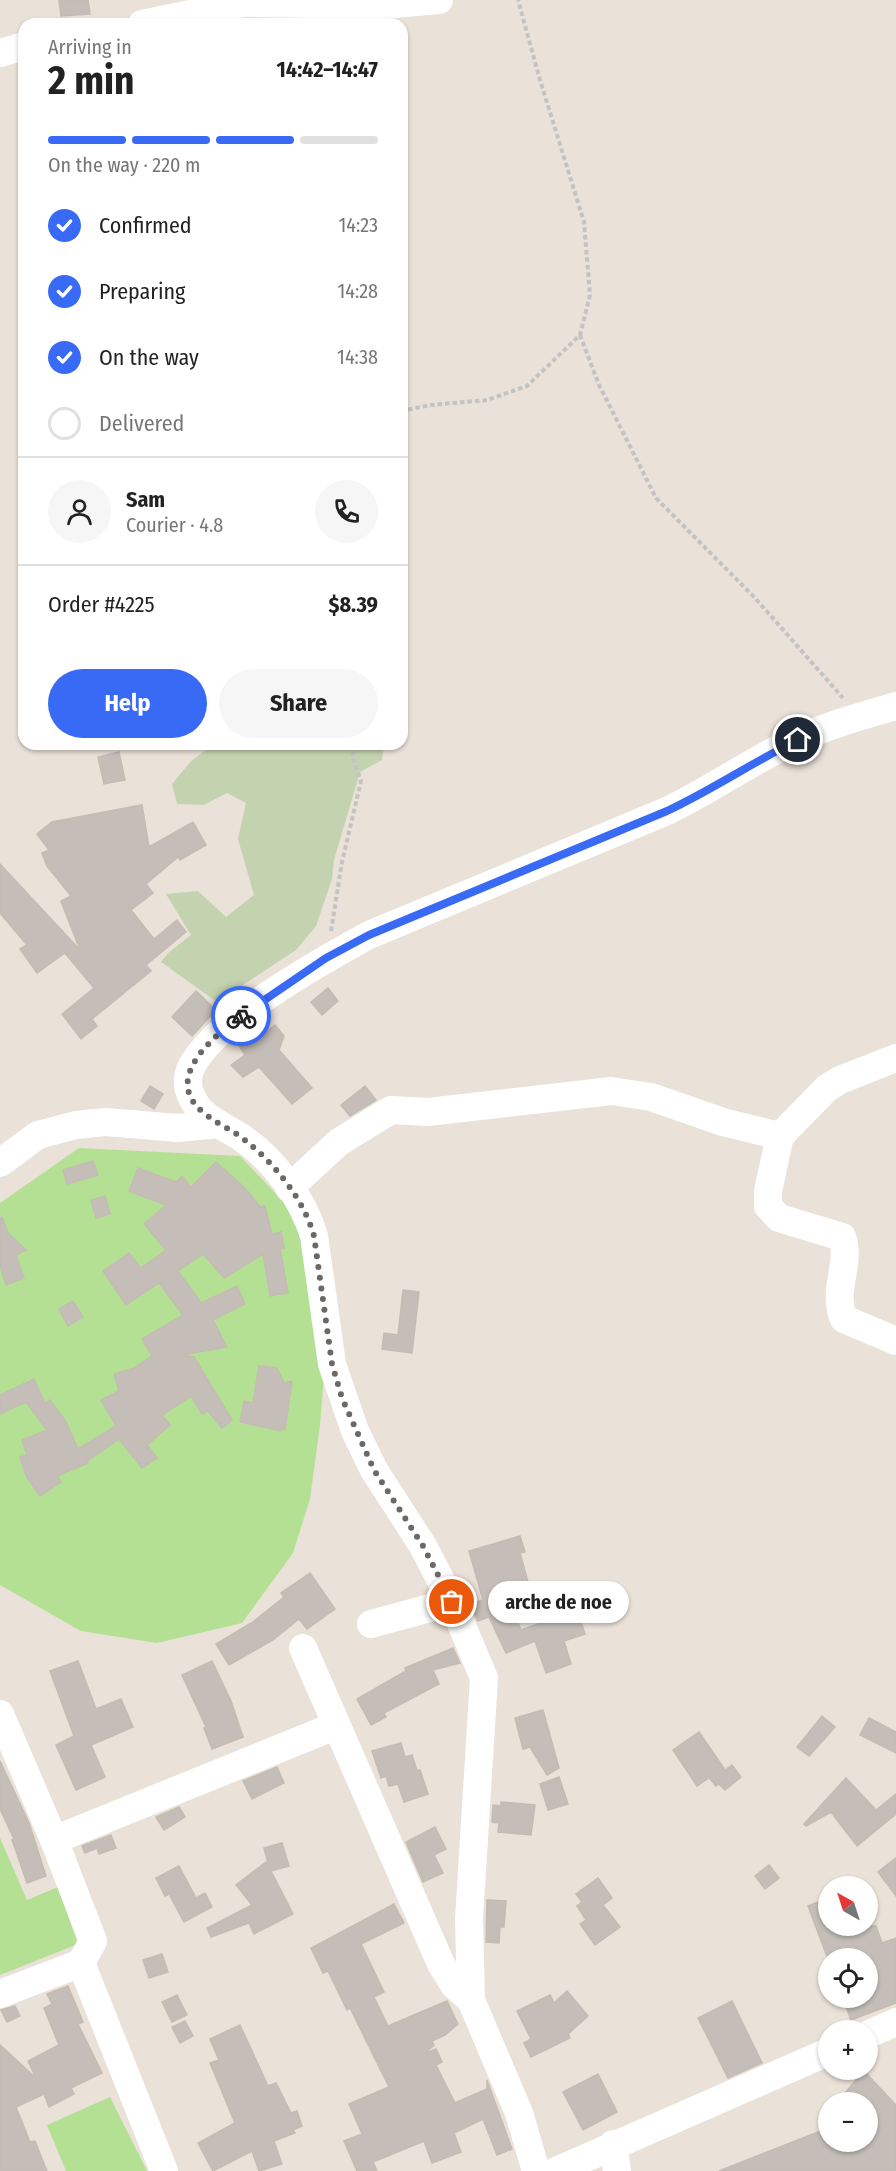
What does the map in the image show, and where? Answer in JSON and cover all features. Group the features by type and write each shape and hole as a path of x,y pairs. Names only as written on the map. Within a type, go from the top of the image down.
{"street":[{"path":"171,18 244,3 382,5 440,0"},
{"path":"0,53 18,48"},
{"path":"536,2171 519,2113 471,2000 469,1919 484,1678 452,1602 423,1546 374,1470 355,1431 332,1364 314,1236 309,1217 289,1188 258,1151 201,1112 190,1096 187,1084 189,1072 199,1053 237,1019 326,958 410,916 667,811 708,791 742,769 798,740 896,706"},
{"path":"896,1058 840,1080 827,1088 780,1136 768,1191 768,1206 779,1218 842,1238 846,1247 838,1306 844,1319 896,1341"},
{"path":"289,1188 339,1142 391,1110 428,1113 611,1091 651,1097 723,1122 780,1136"},
{"path":"6,1150 38,1135 76,1125 106,1122 178,1128 219,1124"},
{"path":"371,1624 452,1602"},
{"path":"303,1648 335,1726 441,1964 453,1985 471,2000"},
{"path":"0,1714 54,1840 93,1941 81,1963 0,1994"},
{"path":"54,1840 335,1726"},
{"path":"81,1963 164,2171"},
{"path":"878,2030 896,2022"},
{"path":"568,2169 615,2158 818,2057"}],"path":[{"path":"408,410 487,400 527,386 580,335 590,296 584,222 518,0"},
{"path":"580,335 599,385 656,498 756,598 860,717"},
{"path":"326,958 342,862 361,781 352,756 354,750"}],"green space":[{"path":"206,750 383,750 382,760 360,772 334,860 332,879 316,926 296,950 217,1002 161,962 168,953 191,935 166,894 198,891 226,917 254,895 238,839 246,803 227,793 204,805 177,804 172,784 191,761"},
{"path":"79,1148 240,1156 284,1202 315,1267 326,1351 320,1425 310,1499 293,1553 242,1623 157,1643 81,1631 0,1585 0,1203"},
{"path":"0,1838 27,1900 58,1887 78,1944 0,1975"},
{"path":"110,2097 147,2171 66,2171 47,2125"}],"building":[{"path":"59,0 88,0 90,14 61,16"},
{"path":"119,752 125,780 104,784 98,757"},
{"path":"142,805 149,847 193,822 206,845 180,860 178,857 146,884 153,893 131,910 154,939 177,920 186,932 146,965 151,971 92,1019 97,1026 81,1039 62,1014 94,988 65,953 37,973 20,949 27,945 0,913 0,864 80,950 61,901 71,896 47,866 42,853 49,850 37,834 52,822"},
{"path":"328,988 338,1001 322,1015 311,1002"},
{"path":"196,991 216,1010 192,1036 172,1017"},
{"path":"275,1025 284,1036 279,1050 312,1088 292,1104 259,1067 243,1077 231,1065 245,1055 236,1041 252,1027 260,1037"},
{"path":"150,1086 163,1094 154,1109 141,1101"},
{"path":"365,1086 376,1100 350,1116 341,1105"},
{"path":"93,1161 98,1175 67,1184 63,1170"},
{"path":"216,1162 246,1189 260,1207 265,1206 272,1234 281,1232 284,1248 280,1248 288,1293 270,1296 263,1254 224,1278 203,1254 178,1271 201,1303 237,1286 245,1304 213,1320 227,1347 182,1355 194,1357 232,1420 222,1428 208,1411 202,1414 191,1396 162,1415 170,1425 147,1445 157,1458 142,1468 119,1439 87,1461 88,1463 57,1476 61,1482 40,1496 26,1476 20,1457 27,1455 22,1440 47,1430 26,1402 0,1414 0,1395 34,1379 45,1403 50,1400 66,1422 78,1449 116,1426 101,1400 119,1391 114,1374 134,1368 152,1356 142,1339 183,1315 159,1283 126,1305 103,1271 129,1253 141,1268 166,1250 144,1224 166,1205 129,1191 138,1168 176,1182 182,1176 191,1187"},
{"path":"105,1196 110,1214 96,1218 91,1200"},
{"path":"2,1217 8,1233 26,1250 16,1255 24,1278 6,1285 0,1266 0,1218"},
{"path":"403,1290 419,1292 412,1353 382,1349 384,1333 398,1335"},
{"path":"73,1301 83,1317 68,1326 59,1309"},
{"path":"259,1366 277,1368 284,1383 292,1381 285,1429 281,1431 240,1422 244,1401 253,1403"},
{"path":"520,1536 525,1552 520,1553 528,1582 504,1589 521,1630 577,1610 585,1634 564,1641 571,1664 546,1673 535,1641 506,1653 489,1617 478,1621 471,1604 483,1600 469,1551"},
{"path":"310,1573 335,1609 307,1629 299,1619 273,1640 229,1665 216,1644 253,1622 284,1597 281,1593"},
{"path":"453,1648 460,1663 433,1670 439,1684 384,1713 386,1717 371,1725 357,1699 406,1671 405,1668"},
{"path":"78,1661 96,1709 121,1699 133,1727 91,1745 105,1777 76,1790 56,1745 74,1736 50,1671"},
{"path":"212,1661 231,1701 243,1737 212,1749 204,1728 206,1727 182,1675"},
{"path":"543,1710 559,1768 547,1775 530,1747 523,1749 515,1718"},
{"path":"822,1716 835,1727 809,1756 797,1747"},
{"path":"869,1718 896,1732 896,1753 860,1735"},
{"path":"699,1732 725,1770 732,1765 741,1777 725,1790 719,1784 716,1786 709,1778 697,1786 673,1750"},
{"path":"401,1743 405,1757 412,1755 417,1771 420,1770 428,1794 404,1802 398,1784 389,1786 386,1776 381,1778 372,1751"},
{"path":"0,1761 29,1823 46,1876 27,1883 12,1840 14,1839 0,1809"},
{"path":"277,1767 284,1783 252,1799 243,1781"},
{"path":"559,1777 568,1804 548,1810 540,1784"},
{"path":"846,1778 876,1810 896,1794 896,1814 857,1846 831,1812 806,1826 804,1824"},
{"path":"501,1802 535,1805 531,1835 498,1832 499,1823 492,1822 493,1805 501,1806"},
{"path":"179,1807 185,1817 164,1830 156,1817"},
{"path":"435,1827 446,1849 434,1855 443,1873 423,1882 406,1842"},
{"path":"111,1835 116,1848 99,1854 97,1848 85,1853 82,1846"},
{"path":"282,1843 289,1866 271,1871 293,1914 254,1934 249,1923 211,1937 207,1928 252,1905 236,1885 266,1862 269,1867 264,1848"},
{"path":"896,1858 896,1896 878,1872"},
{"path":"769,1865 779,1878 765,1889 755,1876"},
{"path":"179,1866 196,1898 205,1893 212,1907 184,1922 169,1894 165,1896 156,1878"},
{"path":"598,1878 612,1898 603,1905 620,1927 595,1945 580,1924 586,1920 577,1906 582,1902 576,1894"},
{"path":"487,1900 506,1901 504,1927 500,1927 499,1943 486,1942"},
{"path":"818,1902 818,1932 808,1906"},
{"path":"394,1904 404,1923 361,1944 384,1992 374,1997 388,2026 447,2001 458,2024 445,2035 432,2041 434,2045 424,2054 436,2049 442,2062 436,2065 455,2103 487,2089 487,2080 512,2149 497,2155 483,2119 454,2133 461,2152 432,2163 424,2141 373,2162 377,2171 357,2171 344,2141 362,2134 349,2104 389,2087 350,2008 347,2010 328,1971 323,1973 311,1948"},
{"path":"878,1932 882,1943 896,1938 896,2003 851,2020 847,2008 878,2008 878,1948 824,1948 819,1936 878,1936"},
{"path":"162,1954 168,1972 149,1978 143,1960"},
{"path":"68,1986 83,2022 78,2024 102,2073 71,2088 74,2094 49,2107 44,2094 16,2107 30,2142 35,2141 47,2171 0,2171 0,2045 36,2078 28,2061 59,2045 44,2008 52,2004 47,1994"},
{"path":"567,1991 588,2016 568,2034 570,2038 531,2057 524,2043 531,2039 517,2011 550,1995 554,2003"},
{"path":"177,1995 187,2015 172,2022 162,2002"},
{"path":"732,2001 762,2063 728,2078 698,2018"},
{"path":"15,2006 20,2016 7,2022 1,2010"},
{"path":"185,2021 193,2036 180,2043 172,2027"},
{"path":"240,2025 268,2086 276,2083 291,2113 297,2111 302,2126 293,2130 295,2133 274,2141 282,2164 259,2171 252,2151 213,2171 198,2143 235,2123 210,2063 219,2060 210,2039"},
{"path":"598,2074 617,2112 583,2130 563,2092"},
{"path":"856,2080 872,2080 896,2105 896,2171 719,2171 818,2132 818,2152 878,2152 878,2092 846,2092"}],"way so far":[{"path":"241,1016 220,1032 199,1053 189,1072 187,1084 190,1096 201,1112 258,1151 289,1188 309,1217 314,1236 332,1364 342,1398 374,1470 423,1546 452,1602"}],"place":[{"name":"arche de noe","path":"452,1602"}],"route":[{"path":"241,1016 326,958 369,935 667,811 708,791 742,769 798,740"}]}
